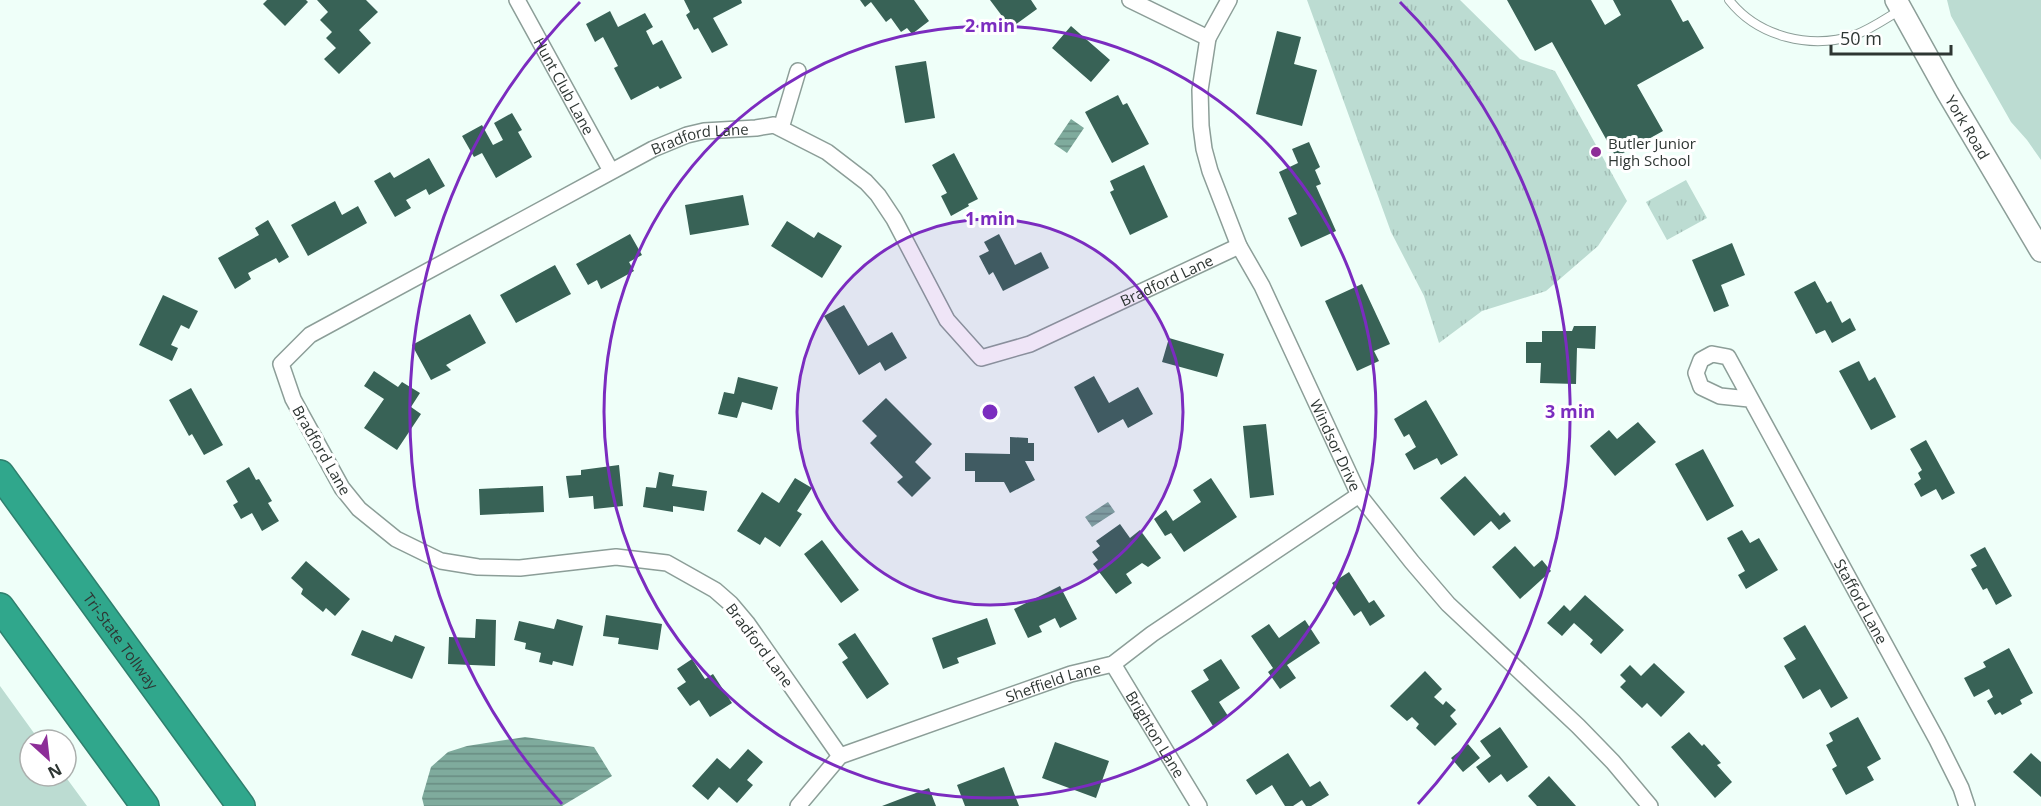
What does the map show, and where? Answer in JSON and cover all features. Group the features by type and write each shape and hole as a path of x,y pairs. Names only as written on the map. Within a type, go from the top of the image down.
{"highway":[{"name":"Tri-State Tollway","path":"0,474 241,806"},
{"path":"0,607 143,804"}],"main road":[{"name":"York Road","path":"1899,5 1947,92 2041,251"}],"street":[{"name":"Hunt Club Lane","path":"517,0 611,171"},
{"path":"1130,0 1208,38"},
{"name":"Windsor Drive","path":"1229,0 1208,38 1200,90 1204,149 1210,171 1239,246 1262,286 1359,495 1448,604 1578,726 1613,762 1650,806"},
{"path":"781,128 798,71"},
{"name":"Bradford Lane","path":"840,756 747,623 731,604 708,584 667,563 616,558 506,568 478,567 441,561 396,538 359,509 342,488 293,399 281,364 310,335 611,171 660,146 704,131 774,125 839,160 866,182 894,219 947,320 981,357 1030,345 1239,246"},
{"name":"Stafford Lane","path":"1749,399 1937,740 1966,806"},
{"name":"Sheffield Lane","path":"840,756 1071,674 1113,664 1152,634 1359,495"},
{"name":"Brighton Lane","path":"1113,664 1199,806"},
{"path":"798,806 840,756"}],"lane":[{"path":"1729,0 1744,16 1758,26 1773,33 1806,41 1831,40 1856,34 1899,5"}],"green space":[{"path":"1307,0 1460,0 1520,59 1555,71 1627,201 1598,246 1546,291 1482,311 1439,343 1424,296 1391,232"},
{"path":"1947,0 2041,0 2041,160 2011,122 1951,16"},
{"path":"1686,180 1707,218 1667,240 1646,202"},
{"path":"0,686 30,728 18,728 18,788 74,788 87,806 0,806"}],"shaded area":[{"path":"1071,119 1084,128 1067,153 1054,144"},
{"path":"1108,502 1115,512 1092,527 1085,517"},
{"path":"525,737 594,747 612,776 562,806 424,806 422,798 431,767 448,752 467,746"}],"building":[{"path":"267,0 306,0 308,2 285,26 263,4"},
{"path":"317,0 366,0 378,12 359,30 371,43 339,74 324,59 336,48 326,38 332,32 320,20 328,12"},
{"path":"684,0 741,0 742,3 713,18 728,45 712,53 698,28 694,30 686,15 690,12"},
{"path":"860,0 914,0 929,21 912,34 907,28 901,32 891,18 886,22 871,2 865,7"},
{"path":"990,0 1031,0 1037,9 1011,28"},
{"path":"1507,0 1591,0 1605,25 1621,15 1613,0 1671,0 1683,22 1688,20 1704,48 1637,85 1663,131 1616,157 1552,42 1535,51"},
{"path":"610,11 618,27 645,13 653,27 646,31 653,45 662,40 682,78 660,89 658,86 631,100 614,68 618,66 603,37 595,42 586,24"},
{"path":"1071,26 1110,60 1091,82 1052,48"},
{"path":"1277,31 1301,37 1294,64 1317,70 1302,126 1256,114"},
{"path":"926,61 935,118 905,123 895,66"},
{"path":"1118,95 1123,105 1127,103 1149,144 1112,163 1085,112"},
{"path":"512,113 522,130 518,132 532,157 496,178 482,153 474,157 462,136 482,125 493,145 503,140 494,123"},
{"path":"1309,142 1320,167 1315,170 1321,184 1316,186 1336,231 1301,247 1288,218 1297,214 1279,172 1298,163 1292,149"},
{"path":"954,153 978,199 951,216 941,196 947,193 932,165"},
{"path":"429,158 445,186 429,195 426,189 406,200 411,208 395,217 374,181 390,172 394,178"},
{"path":"1144,165 1168,217 1130,235 1110,192 1114,190 1110,181"},
{"path":"743,195 749,225 690,235 685,205"},
{"path":"335,201 342,215 358,206 367,223 308,256 291,225"},
{"path":"268,220 289,257 279,263 276,258 248,273 251,279 235,289 218,258 259,235 255,228"},
{"path":"787,221 814,238 818,232 842,246 822,278 771,246"},
{"path":"630,234 642,255 629,262 634,271 601,289 597,280 588,285 576,264"},
{"path":"999,234 1015,265 1041,252 1049,268 1003,291 993,272 989,275 979,256 989,251 984,242"},
{"path":"1732,243 1745,275 1721,285 1729,306 1714,312 1692,260"},
{"path":"555,265 571,294 516,323 500,295"},
{"path":"1815,281 1827,303 1831,301 1842,323 1850,318 1856,330 1832,343 1825,330 1816,334 1794,292"},
{"path":"1362,284 1390,344 1374,351 1379,361 1357,371 1325,301"},
{"path":"163,295 198,311 189,329 181,325 171,345 178,348 172,361 139,345"},
{"path":"844,305 868,346 892,332 907,358 885,371 880,362 859,375 824,316"},
{"path":"470,314 486,343 446,365 451,370 431,380 412,345"},
{"path":"1574,326 1596,326 1595,349 1577,348 1576,384 1540,383 1541,363 1526,363 1526,342 1542,342 1542,331 1572,331"},
{"path":"1169,338 1224,354 1217,377 1162,362"},
{"path":"1859,361 1869,381 1875,377 1896,417 1871,430 1839,371"},
{"path":"374,371 398,387 402,382 420,393 411,407 421,414 397,450 364,428 384,399 364,386"},
{"path":"1094,376 1109,403 1138,387 1153,414 1128,428 1123,419 1098,433 1074,387"},
{"path":"738,377 778,387 772,410 742,402 737,418 718,414 724,392 734,394"},
{"path":"191,388 223,445 204,455 192,434 189,436 169,400"},
{"path":"886,398 932,444 915,462 931,478 912,497 897,482 903,477 870,443 877,436 862,421"},
{"path":"1426,400 1458,455 1441,465 1437,458 1414,470 1405,454 1416,447 1409,434 1404,437 1394,419"},
{"path":"1638,422 1656,442 1615,476 1590,446 1609,430 1617,439"},
{"path":"1266,424 1274,495 1250,498 1243,426"},
{"path":"1010,437 1028,438 1028,443 1034,443 1034,461 1025,461 1035,480 1010,493 1004,482 975,482 975,471 965,471 965,453 1010,454"},
{"path":"1926,440 1955,493 1942,500 1936,489 1921,497 1914,484 1921,479 1918,473 1922,470 1910,449"},
{"path":"1703,449 1734,506 1707,521 1675,464"},
{"path":"619,465 623,506 594,509 593,496 569,498 566,476 581,475 581,470"},
{"path":"249,467 272,501 268,503 279,521 262,531 252,513 241,519 233,505 238,502 226,481"},
{"path":"659,472 674,475 672,486 707,491 704,511 673,506 673,512 643,507 646,487 656,488"},
{"path":"1465,476 1500,516 1504,512 1511,521 1499,530 1491,521 1474,536 1440,498"},
{"path":"795,478 812,488 797,511 802,514 780,547 765,537 760,545 737,531 762,492 779,503"},
{"path":"1211,478 1237,517 1184,552 1171,533 1165,536 1154,519 1166,510 1173,521 1201,502 1193,490"},
{"path":"543,486 544,512 480,515 479,489"},
{"path":"1120,524 1130,538 1140,530 1161,558 1148,567 1142,563 1126,574 1132,583 1116,594 1093,564 1098,560 1092,552 1100,546 1096,541"},
{"path":"1742,530 1750,543 1759,538 1778,570 1746,589 1738,575 1745,571 1727,538"},
{"path":"822,540 859,590 841,603 804,554"},
{"path":"1515,546 1534,567 1542,560 1551,571 1520,599 1492,567"},
{"path":"1985,547 2012,596 1996,605 1987,588 1983,590 1971,569 1977,566 1970,555"},
{"path":"306,561 350,599 335,616 326,608 323,612 301,594 303,589 291,578"},
{"path":"1349,572 1369,603 1374,600 1385,616 1370,626 1361,611 1354,616 1332,583"},
{"path":"1060,586 1077,619 1060,628 1055,618 1039,626 1042,632 1028,638 1014,609"},
{"path":"1585,595 1624,630 1601,654 1590,644 1593,640 1574,623 1562,636 1547,623 1564,605 1570,611"},
{"path":"606,615 662,624 658,650 618,644 619,638 603,636"},
{"path":"987,618 996,644 957,658 959,663 943,669 932,638"},
{"path":"476,619 496,620 495,666 448,664 449,637 475,638"},
{"path":"557,619 583,626 573,666 553,661 552,665 539,662 541,653 525,649 526,643 514,640 519,621 554,629"},
{"path":"1305,620 1320,643 1287,665 1296,678 1280,689 1268,672 1273,668 1251,636 1269,624 1279,638"},
{"path":"1805,625 1848,698 1831,708 1820,689 1803,699 1784,666 1796,659 1783,638"},
{"path":"362,630 392,642 395,635 425,647 412,679 351,655"},
{"path":"855,633 889,684 867,699 842,662 848,658 838,644"},
{"path":"2009,648 2033,693 2020,700 2022,704 2002,715 2000,712 1995,715 1987,701 1993,697 1989,689 1974,697 1964,678 1986,667 1983,662"},
{"path":"692,659 705,679 713,674 732,703 710,717 699,700 690,706 677,688 686,682 677,669"},
{"path":"1221,659 1240,688 1219,702 1228,716 1213,726 1191,691 1209,680 1203,670"},
{"path":"1654,663 1685,692 1661,717 1647,703 1642,708 1620,687 1626,681 1620,675 1630,665 1641,676"},
{"path":"1425,671 1442,689 1434,697 1443,705 1446,701 1456,710 1450,716 1457,724 1435,746 1416,728 1419,724 1412,717 1407,721 1390,706"},
{"path":"1858,717 1881,759 1867,767 1874,780 1846,795 1832,769 1837,766 1826,745 1833,741 1829,733"},
{"path":"1500,727 1528,767 1507,782 1501,774 1489,783 1476,767 1491,756 1480,741"},
{"path":"1689,732 1702,746 1704,744 1721,763 1717,765 1732,782 1715,798 1671,747"},
{"path":"1055,742 1109,761 1096,798 1042,778"},
{"path":"1468,744 1480,758 1463,772 1451,758"},
{"path":"748,749 763,762 747,780 753,785 737,803 719,787 708,800 692,786 717,758 730,769"},
{"path":"1288,753 1310,787 1320,781 1329,795 1311,806 1306,806 1302,800 1293,806 1285,806 1272,785 1256,795 1246,780"},
{"path":"2031,753 2041,762 2041,797 2013,772"},
{"path":"1004,767 1019,806 965,806 957,785"},
{"path":"1549,776 1576,806 1537,806 1528,796"},
{"path":"929,788 936,806 882,806"}],"place":[{"name":"Butler Junior High School","path":"1596,152"}]}
